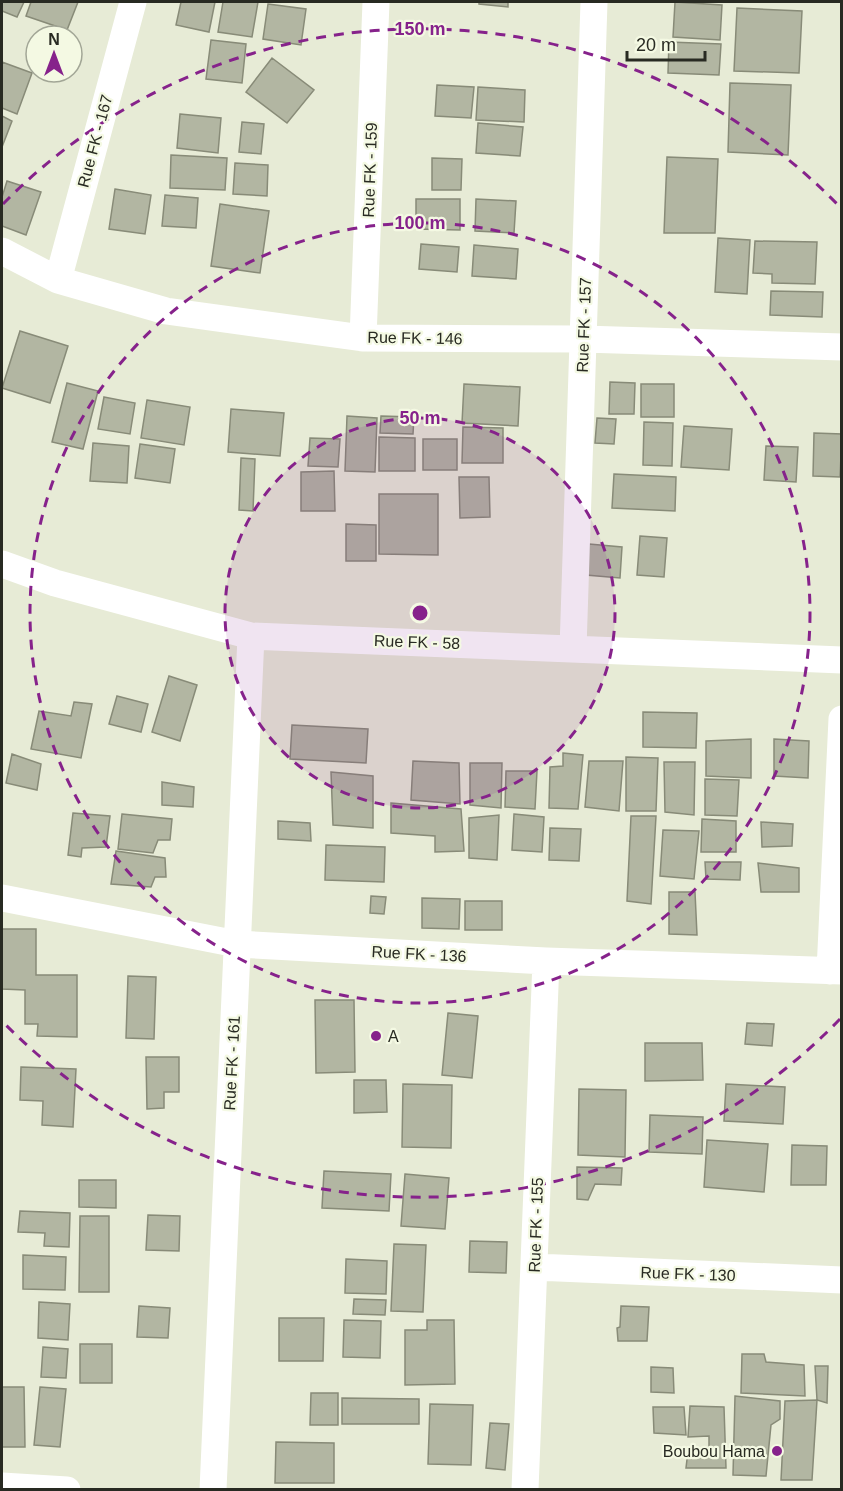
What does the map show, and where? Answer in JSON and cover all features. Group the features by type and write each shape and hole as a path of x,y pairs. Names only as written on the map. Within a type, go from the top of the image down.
{"street":[{"name":"Rue FK - 167","path":"58,280 134,2"},
{"name":"Rue FK - 159","path":"363,338 376,2"},
{"name":"Rue FK - 157","path":"573,649 594,2"},
{"name":"Rue FK - 146","path":"2,251 58,280 166,311 363,338 583,339 842,347"},
{"name":"Rue FK - 58","path":"2,564 55,583 251,636 842,660"},
{"name":"Rue FK - 161","path":"213,1490 251,636"},
{"path":"836,971 842,718"},
{"name":"Rue FK - 136","path":"2,898 237,944 546,961 836,971"},
{"name":"Rue FK - 155","path":"525,1490 546,961"},
{"name":"Rue FK - 130","path":"535,1267 842,1280"},
{"path":"2,1486 67,1490"}],"building":[{"path":"2,2 24,2 17,17 2,11"},
{"path":"31,2 78,2 69,24 49,24 26,16"},
{"path":"181,2 215,2 209,32 176,25"},
{"path":"223,2 258,2 252,37 218,32"},
{"path":"479,2 508,2 508,7 479,4"},
{"path":"675,2 722,5 720,40 673,37"},
{"path":"268,4 306,9 301,45 263,39"},
{"path":"737,8 802,11 799,73 734,71"},
{"path":"211,40 246,44 242,83 206,79"},
{"path":"669,42 721,44 719,75 668,73"},
{"path":"272,58 314,90 287,123 246,92"},
{"path":"2,62 24,70 24,84 28,84 17,114 2,108"},
{"path":"730,83 791,85 788,155 728,152"},
{"path":"437,85 474,87 471,118 435,116"},
{"path":"478,87 525,90 524,122 476,120"},
{"path":"180,114 221,118 218,153 177,148"},
{"path":"2,116 12,121 2,147"},
{"path":"242,122 264,124 261,154 239,152"},
{"path":"478,123 523,127 520,156 476,153"},
{"path":"171,155 227,158 225,190 170,188"},
{"path":"667,157 718,159 715,233 664,233"},
{"path":"432,158 462,159 461,190 432,190"},
{"path":"235,163 268,165 267,196 233,194"},
{"path":"7,181 41,192 26,235 2,226 2,197"},
{"path":"115,189 151,195 145,234 109,229"},
{"path":"165,195 198,198 196,228 162,226"},
{"path":"416,199 460,199 460,230 416,229"},
{"path":"476,199 516,201 514,233 475,231"},
{"path":"220,204 269,211 260,273 211,266"},
{"path":"718,238 750,240 747,294 715,292"},
{"path":"755,241 817,242 815,284 772,283 772,274 753,273"},
{"path":"421,244 459,247 457,272 419,269"},
{"path":"474,245 518,249 516,279 472,276"},
{"path":"771,291 823,292 822,317 770,315"},
{"path":"20,331 68,346 50,403 2,388"},
{"path":"610,382 635,383 634,414 609,414"},
{"path":"67,383 98,391 83,449 52,442"},
{"path":"464,384 520,387 518,426 462,423"},
{"path":"641,384 674,384 674,417 641,417"},
{"path":"104,397 135,403 130,434 98,429"},
{"path":"147,400 190,407 184,445 141,438"},
{"path":"231,409 284,413 280,456 228,452"},
{"path":"347,416 377,418 375,472 345,471"},
{"path":"381,416 414,417 413,434 380,433"},
{"path":"597,418 616,419 614,444 595,443"},
{"path":"644,422 673,423 672,466 643,465"},
{"path":"684,426 732,429 729,470 681,467"},
{"path":"463,427 503,428 503,463 462,463"},
{"path":"814,433 842,434 840,477 813,476"},
{"path":"379,437 415,438 415,471 379,471"},
{"path":"310,438 340,439 338,467 308,466"},
{"path":"423,439 457,439 457,470 423,470"},
{"path":"93,443 129,446 127,483 90,481"},
{"path":"140,444 175,449 170,483 135,478"},
{"path":"766,446 798,447 796,482 764,480"},
{"path":"241,458 255,459 253,511 239,510"},
{"path":"334,471 335,511 301,511 301,472"},
{"path":"614,474 676,477 675,511 612,508"},
{"path":"459,477 489,477 490,517 460,518"},
{"path":"379,494 438,494 438,555 379,554"},
{"path":"346,524 376,525 376,561 346,561"},
{"path":"640,536 667,538 664,577 637,575"},
{"path":"589,544 622,547 620,578 586,575"},
{"path":"169,676 197,685 180,741 152,732"},
{"path":"117,696 148,704 141,732 109,724"},
{"path":"74,702 92,704 81,758 31,749 39,711 71,716"},
{"path":"643,712 697,713 696,748 643,747"},
{"path":"292,725 368,729 366,763 290,759"},
{"path":"751,739 751,778 706,776 706,741"},
{"path":"774,739 809,741 808,778 774,776"},
{"path":"563,753 583,755 578,809 549,808 550,767 563,766"},
{"path":"12,754 41,764 37,790 6,783"},
{"path":"626,757 658,758 656,811 626,811"},
{"path":"413,761 459,763 460,804 411,800"},
{"path":"589,761 623,761 619,811 585,807"},
{"path":"664,762 695,762 694,815 665,812"},
{"path":"470,763 502,763 501,808 470,805"},
{"path":"506,771 537,771 535,809 505,807"},
{"path":"331,772 373,776 373,828 333,825"},
{"path":"705,779 739,780 737,816 705,815"},
{"path":"162,782 194,787 193,807 162,805"},
{"path":"391,803 461,809 464,851 435,852 435,836 391,833"},
{"path":"73,813 110,816 106,847 82,848 81,857 68,855"},
{"path":"122,814 172,819 170,840 158,840 153,853 118,849"},
{"path":"514,814 544,817 542,852 512,850"},
{"path":"499,815 497,860 469,858 469,818"},
{"path":"631,816 656,816 651,904 627,901"},
{"path":"702,819 736,821 736,852 701,852"},
{"path":"278,821 310,823 311,841 278,839"},
{"path":"761,822 793,824 792,846 762,847"},
{"path":"550,828 581,829 579,861 549,860"},
{"path":"663,830 699,831 694,879 660,876"},
{"path":"326,845 385,847 384,882 325,880"},
{"path":"116,851 165,858 166,877 155,877 151,887 111,884"},
{"path":"705,862 741,862 740,880 706,879"},
{"path":"758,863 799,868 799,892 761,892"},
{"path":"669,892 695,892 697,935 669,934"},
{"path":"371,896 386,897 384,914 370,913"},
{"path":"422,898 460,899 459,929 422,928"},
{"path":"465,901 502,901 502,930 465,930"},
{"path":"2,929 36,929 36,975 77,975 77,1037 37,1036 38,1024 25,1024 25,990 2,989"},
{"path":"128,976 156,977 154,1039 126,1038"},
{"path":"315,1000 354,1000 355,1072 316,1073"},
{"path":"448,1013 478,1016 472,1078 442,1075"},
{"path":"747,1023 774,1024 772,1046 745,1044"},
{"path":"645,1043 702,1043 703,1080 645,1081"},
{"path":"146,1057 179,1057 179,1092 164,1092 164,1108 147,1109"},
{"path":"21,1067 76,1069 73,1127 42,1125 43,1101 20,1100"},
{"path":"354,1080 386,1080 387,1112 354,1113"},
{"path":"403,1084 452,1085 451,1148 402,1147"},
{"path":"726,1084 785,1087 783,1124 724,1121"},
{"path":"579,1089 626,1090 625,1157 578,1155"},
{"path":"650,1115 703,1117 702,1154 649,1152"},
{"path":"707,1140 768,1144 764,1192 704,1187"},
{"path":"792,1145 827,1146 826,1185 791,1185"},
{"path":"577,1167 622,1168 621,1185 595,1184 588,1200 577,1199"},
{"path":"324,1171 391,1174 389,1211 322,1208"},
{"path":"405,1174 449,1178 445,1229 401,1226"},
{"path":"79,1180 116,1180 116,1208 79,1207"},
{"path":"20,1211 70,1213 69,1247 44,1246 45,1233 18,1232"},
{"path":"148,1215 180,1216 179,1251 146,1250"},
{"path":"80,1216 109,1216 109,1292 79,1292"},
{"path":"470,1241 507,1242 506,1273 469,1272"},
{"path":"394,1244 426,1245 423,1312 391,1311"},
{"path":"23,1255 66,1257 65,1290 23,1289"},
{"path":"346,1259 387,1261 386,1294 345,1293"},
{"path":"354,1299 386,1300 385,1315 353,1314"},
{"path":"39,1302 70,1304 68,1340 38,1338"},
{"path":"139,1306 170,1308 168,1338 137,1337"},
{"path":"621,1306 649,1307 647,1341 618,1341 617,1328 620,1327"},
{"path":"279,1318 324,1318 323,1361 279,1361"},
{"path":"344,1320 381,1321 380,1358 343,1357"},
{"path":"427,1320 454,1320 455,1384 405,1385 405,1330 427,1330"},
{"path":"80,1344 112,1344 112,1383 80,1383"},
{"path":"43,1347 68,1349 66,1378 41,1377"},
{"path":"742,1354 764,1354 766,1362 804,1365 805,1396 741,1393"},
{"path":"815,1366 828,1366 827,1403 817,1400"},
{"path":"651,1367 673,1368 674,1393 651,1392"},
{"path":"2,1387 24,1387 25,1447 2,1447"},
{"path":"40,1387 66,1389 60,1447 34,1445"},
{"path":"311,1393 338,1393 338,1425 310,1425"},
{"path":"735,1396 780,1401 780,1419 771,1425 766,1476 733,1475"},
{"path":"342,1398 419,1399 419,1424 342,1424"},
{"path":"817,1400 812,1480 781,1480 785,1401"},
{"path":"430,1404 473,1405 471,1465 428,1464"},
{"path":"690,1406 724,1407 726,1468 686,1468 688,1451 709,1451 709,1436 688,1437"},
{"path":"653,1407 684,1407 686,1435 654,1433"},
{"path":"490,1423 509,1424 505,1470 486,1468"},
{"path":"276,1442 334,1443 334,1483 275,1483"}],"place":[{"name":"A","path":"376,1036"},
{"name":"Boubou Hama","path":"777,1451"}]}
